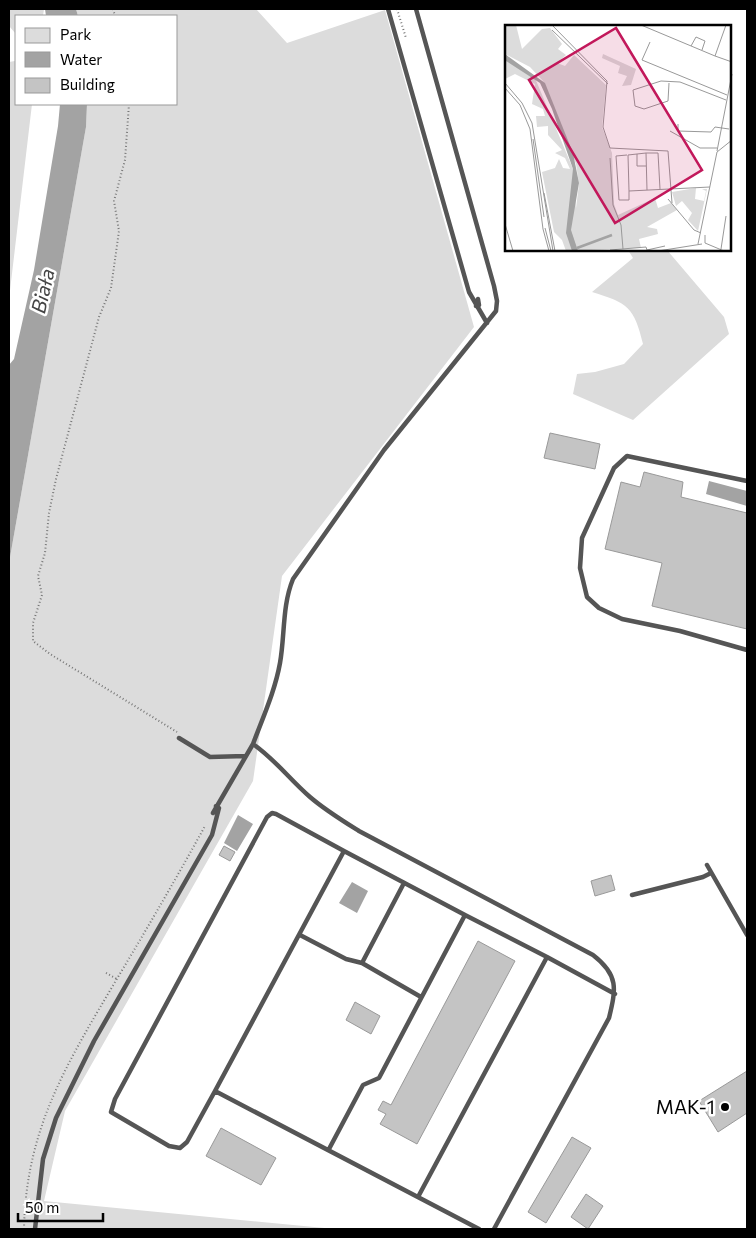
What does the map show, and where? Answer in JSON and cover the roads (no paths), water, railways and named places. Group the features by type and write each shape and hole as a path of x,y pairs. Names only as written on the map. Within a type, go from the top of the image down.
{"lane":[{"path":"388,9 469,292 487,323"},
{"path":"212,813 253,744 273,694 280,662 288,592 293,579 384,450 496,311 497,301 494,286 416,9"},
{"path":"476,306 479,305 478,299"},
{"path":"747,482 627,456 614,468 582,538 580,568 588,597 599,608 622,619 680,631 747,650"},
{"path":"179,738 210,757 245,756"},
{"path":"253,744 271,756 310,798 359,831 593,955 606,964 615,982 615,994 609,1018 494,1229"},
{"path":"35,1229 43,1159 56,1118 94,1041 212,835 219,808 216,806"},
{"path":"344,851 187,1142 180,1148 168,1146 112,1112 115,1098 267,817 272,813 615,994"},
{"path":"707,865 747,935"},
{"path":"632,896 703,877 711,873"},
{"path":"362,963 404,883"},
{"path":"329,1149 363,1085 379,1078 464,915"},
{"path":"300,935 346,959 362,963 421,997"},
{"path":"418,1197 547,957"},
{"path":"215,1091 479,1229"}],"water":[{"path":"45,9 76,9 78,15 46,15"},
{"name":"Biała","path":"60,105 87,105 86,127 9,563 9,365 14,359 34,270"},
{"path":"709,481 747,491 747,506 706,494"},
{"path":"238,815 253,824 237,851 224,843"},
{"path":"352,882 368,891 357,913 339,903"}],"place":[{"name":"MAK-1","path":"725,1107"}]}
